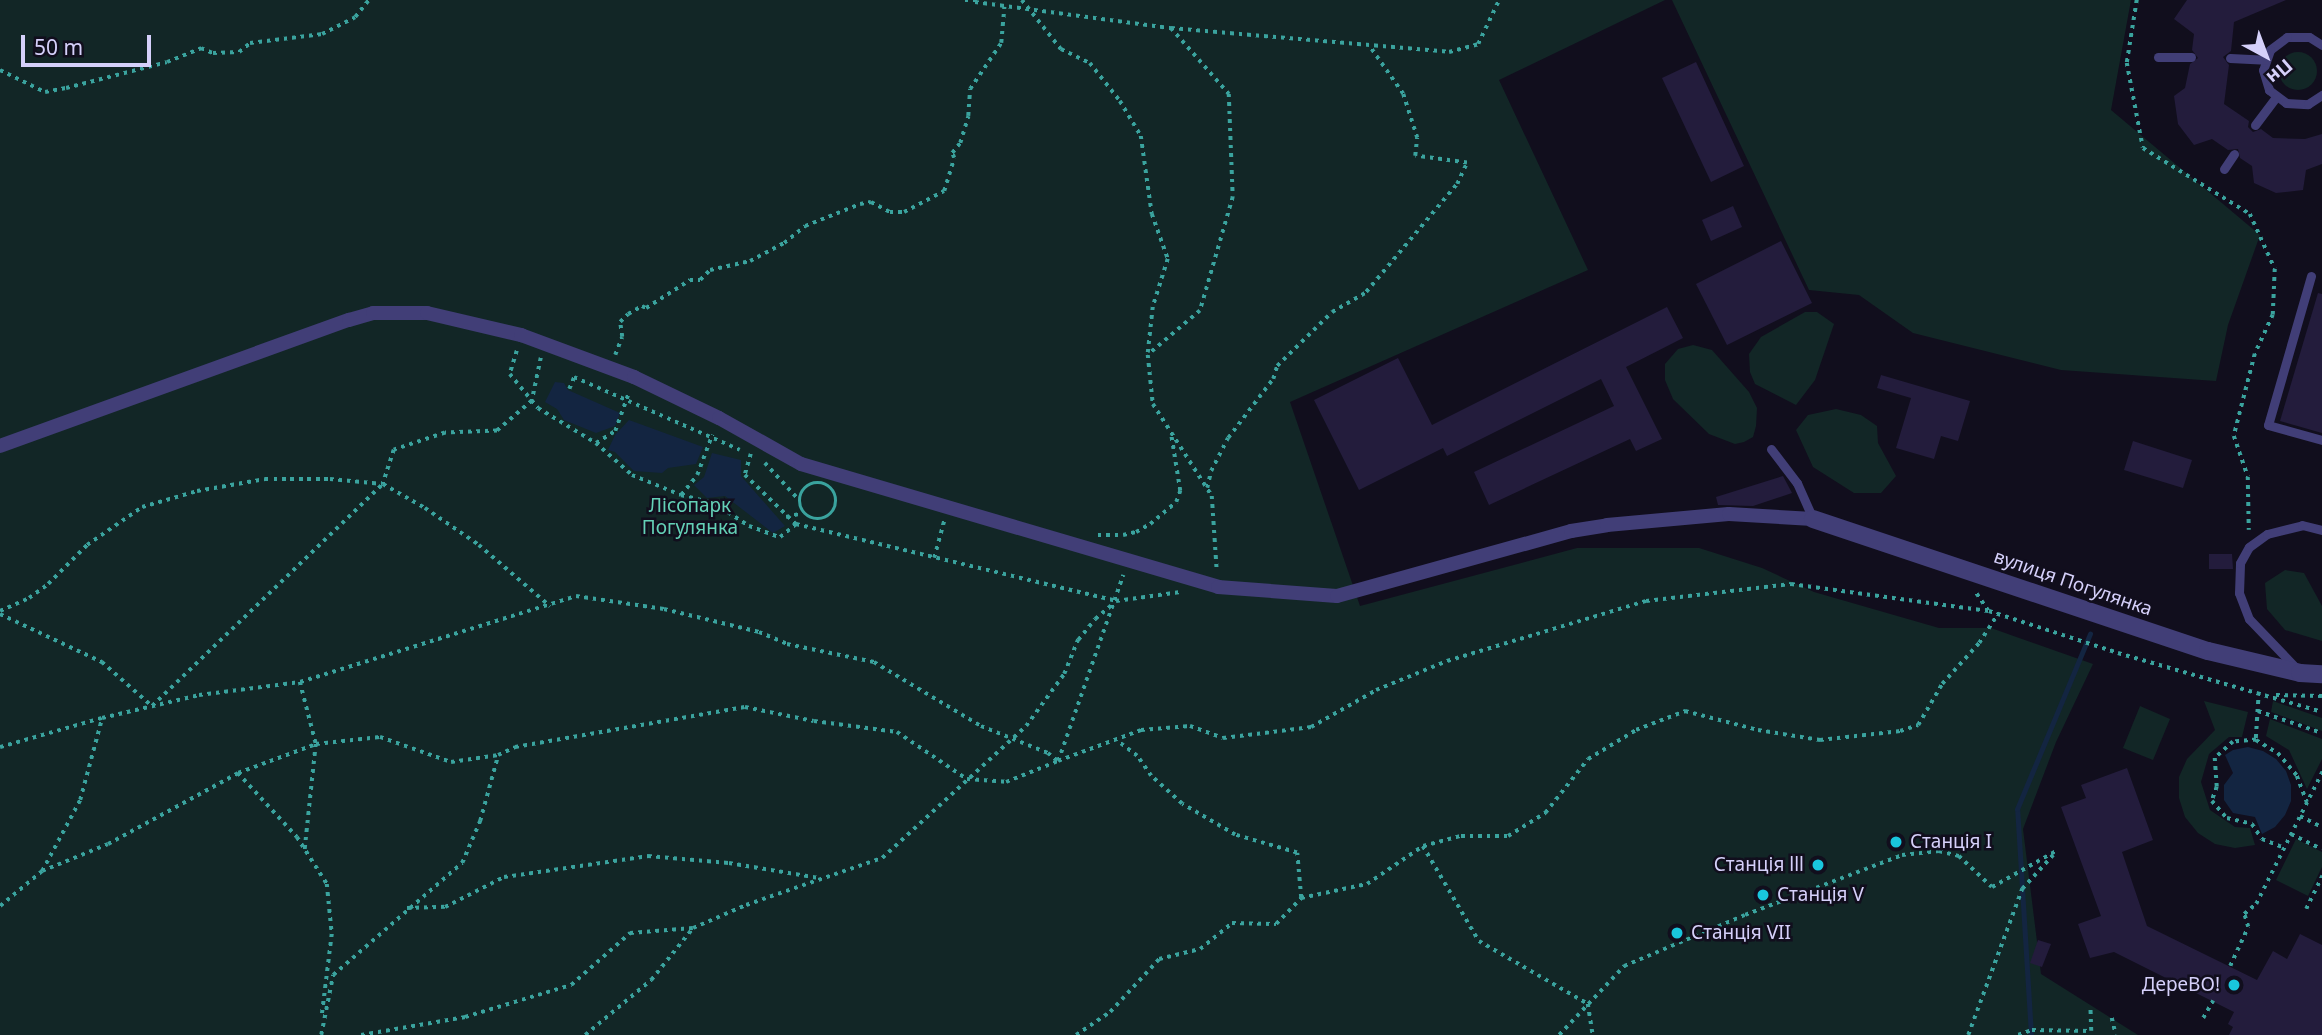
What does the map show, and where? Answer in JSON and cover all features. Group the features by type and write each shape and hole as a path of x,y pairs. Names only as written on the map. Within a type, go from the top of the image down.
{"street":[{"path":"0,446 373,313 426,313 522,335 635,377 719,418 752,447 801,464 946,509 1079,544 1218,587 1337,597 1572,531 1607,525 1729,514 1813,519"},
{"name":"вулиця Погулянка","path":"1813,519 1955,564 2195,647 2300,673 2322,674"}],"lane":[{"path":"2322,45 2309,37 2287,37 2270,50 2265,60 2265,80 2276,97 2297,105 2308,104 2322,95"},
{"path":"2158,57 2191,57"},
{"path":"2230,58 2265,60"},
{"path":"2255,125 2276,97"},
{"path":"2224,169 2234,154"},
{"path":"2311,276 2268,425 2322,440"},
{"path":"1771,449 1797,483 1813,519"},
{"path":"2300,673 2249,619 2239,593 2240,563 2249,547 2267,534 2302,525 2322,530"}],"path":[{"path":"0,70 45,92 167,62 201,48 213,53 239,52 250,43 322,34 355,18 369,0"},
{"path":"965,0 1028,11 1171,28 1449,52 1478,44 1499,0"},
{"path":"975,2 981,0"},
{"path":"752,447 745,475 796,524 1116,601 1218,587 1212,496 1153,404 1148,355 1153,307 1168,259 1152,214 1142,136 1120,101 1090,63 1061,49 1028,11 1022,0"},
{"path":"2137,0 2127,63 2144,148 2249,214 2275,270 2273,315 2255,354 2234,436 2248,477 2249,525"},
{"path":"606,367 620,349 620,322 628,314 642,306 646,308 690,280 699,280 710,270 750,261 785,243 805,226 860,204 871,202 890,212 904,212 944,191 954,158 952,153 960,144 968,116 970,89 1001,43 1004,7"},
{"path":"1148,355 1199,311 1233,197 1229,94 1171,28"},
{"path":"1207,488 1211,471 1228,438 1273,379 1277,366 1332,312 1366,292 1457,184 1466,163 1448,163 1415,156 1417,138 1403,94 1369,46"},
{"path":"522,335 510,374 531,401 565,426 596,443 632,475 681,495 715,503 749,526 780,537 796,524"},
{"path":"152,706 383,484 394,450 445,433 497,431 531,401 536,372 547,345"},
{"path":"569,388 573,377 712,436 752,447 799,500 803,513 809,517 823,519 830,515 836,505 835,496 825,485 816,483 802,492 799,500"},
{"path":"596,443 615,431 635,377"},
{"path":"681,495 697,475 719,418"},
{"path":"1079,544 1083,534 1087,533 1123,535 1136,532 1176,502 1180,491 1171,432"},
{"path":"0,612 29,598 48,584 87,545 142,507 197,491 265,479 330,479 383,484 425,508 479,545 550,606"},
{"path":"934,558 946,509"},
{"path":"786,517 803,513"},
{"path":"1058,761 1116,601 1128,560"},
{"path":"1955,564 1988,611"},
{"path":"0,906 42,871 108,844 238,773 316,744 380,737 451,762 498,755 515,747 745,707 814,721 897,732 967,779 1006,782 1141,730 1190,726 1223,738 1311,727 1376,690 1447,661 1646,601 1791,584 1988,611 2118,653 2271,695 2322,712"},
{"path":"0,747 102,718 199,695 300,682 576,596 664,609 759,632 787,644 874,662 981,726 1048,753 1058,761"},
{"path":"361,1035 466,1017 570,985 631,933 693,928 746,905 882,858 1013,740 1054,690 1078,640 1095,619 1116,601"},
{"path":"0,612 102,662 152,706"},
{"path":"1076,1035 1110,1012 1159,959 1200,949 1232,923 1276,924 1301,898 1367,884 1423,846 1461,836 1508,836 1545,813 1588,759 1636,730 1685,711 1758,730 1820,740 1900,731 1918,725 1942,684 1979,643 1998,614"},
{"path":"300,682 316,744 305,849"},
{"path":"2256,740 2259,692"},
{"path":"2271,695 2322,696"},
{"path":"2258,711 2322,733"},
{"path":"42,871 80,800 102,718"},
{"path":"2284,848 2262,839 2252,824 2227,818 2212,801 2217,787 2216,758 2233,742 2256,740 2278,753 2297,776 2307,802"},
{"path":"1116,741 1137,756 1152,776 1182,804 1236,835 1297,853 1301,898"},
{"path":"320,1035 333,975 378,939 407,908 429,893 462,863 480,821 498,755"},
{"path":"2230,966 2248,927 2244,914 2256,904 2322,772"},
{"path":"238,773 305,849 327,884 332,934 320,1035"},
{"path":"2300,816 2322,827"},
{"path":"2291,834 2322,849"},
{"path":"1423,846 1479,941 1588,1004"},
{"path":"1559,1035 1624,966 1745,915 1902,855 1939,851 1959,856 1992,887 2056,851 2022,889 1968,1035"},
{"path":"407,908 445,907 504,877 648,856 729,863 821,878"},
{"path":"2306,909 2322,876"},
{"path":"585,1035 651,980 693,928"},
{"path":"2203,1018 2213,1000"},
{"path":"1588,1004 1593,1035"},
{"path":"2018,1035 2032,1030 2091,1033 2090,1006"},
{"path":"2112,1018 2116,1035"}],"green space":[{"name":"Лісопарк Погулянка","path":"0,0 1665,0 1499,80 1588,270 1290,402 1360,606 1577,548 1699,548 1762,568 1814,592 1939,628 1991,628 2093,664 2056,742 2023,829 2041,974 2138,1035 0,1035"},
{"path":"1672,0 2131,0 2111,110 2260,235 2228,325 2216,381 2061,370 1913,333 1859,295 1809,290"},
{"path":"2298,52 2311,58 2317,71 2311,84 2298,90 2285,84 2279,71 2285,58"},
{"path":"1805,312 1817,312 1834,324 1815,380 1796,405 1755,384 1750,372 1749,354 1761,337"},
{"path":"1693,345 1712,350 1749,392 1757,408 1753,437 1735,444 1709,434 1673,399 1665,380 1665,364 1678,349"},
{"path":"1836,409 1861,415 1877,426 1878,443 1896,476 1881,493 1854,493 1813,467 1796,430 1808,415"},
{"path":"2285,570 2304,573 2322,606 2322,641 2285,630 2267,609 2265,583"},
{"path":"2204,701 2248,712 2242,737 2229,737 2209,754 2201,782 2210,810 2235,827 2250,828 2255,845 2235,848 2215,844 2198,833 2185,817 2179,798 2179,777 2187,759 2215,730"},
{"path":"2273,701 2322,718 2322,731 2271,712"},
{"path":"2140,706 2170,719 2153,760 2123,748"},
{"path":"2270,719 2322,739 2322,759 2307,789 2289,750 2266,736"},
{"path":"2296,839 2322,852 2322,867 2308,896 2276,880"}],"water":[{"path":"555,382 564,383 568,390 620,413 615,426 596,433 564,420 557,409 545,402"},
{"path":"629,420 703,447 696,464 668,468 662,473 634,471 615,452 608,450 615,435"},
{"path":"712,453 741,460 741,476 785,526 773,533 725,496 707,498 694,485 704,477"},
{"path":"2248,747 2263,751 2276,759 2286,771 2291,785 2291,801 2285,815 2275,827 2262,834 2255,817 2233,813 2224,800 2224,785 2233,773 2225,755"}],"building":[{"path":"2187,0 2286,0 2234,22 2231,51 2223,57 2229,65 2224,104 2249,121 2248,127 2253,132 2261,129 2273,138 2305,139 2322,134 2322,164 2306,170 2303,190 2276,193 2254,183 2252,166 2240,158 2238,149 2228,150 2212,139 2194,145 2178,124 2174,96 2185,88 2190,64 2198,58 2192,50 2194,34 2174,19"},
{"path":"1696,62 1744,166 1711,182 1662,78"},
{"path":"1733,206 1742,227 1711,241 1702,220"},
{"path":"1781,241 1812,303 1727,345 1696,284"},
{"path":"2318,293 2322,294 2322,433 2280,421"},
{"path":"1667,307 1683,338 1626,367 1662,439 1636,451 1630,439 1489,505 1474,472 1614,406 1601,379 1447,456 1443,448 1359,490 1314,400 1398,358 1432,425"},
{"path":"1881,375 1970,401 1958,441 1941,436 1934,459 1896,448 1911,398 1877,388"},
{"path":"2133,441 2192,460 2183,488 2124,470"},
{"path":"1783,476 1792,493 1753,506 1718,505 1716,497"},
{"path":"2209,554 2232,554 2233,569 2209,569"},
{"path":"2127,768 2153,840 2122,852 2147,926 2257,980 2273,951 2287,959 2300,934 2322,945 2322,1035 2229,1035 2233,1027 2228,1024 2234,1012 2114,952 2090,958 2078,924 2101,916 2061,807 2086,798 2081,785"},
{"path":"2038,940 2051,944 2042,967 2030,963"}],"waterway":[{"path":"2031,1035 2017,809 2090,634"}],"place":[{"name":"Cтанція I","path":"1896,842"},
{"name":"Cтанція lll","path":"1818,865"},
{"name":"Cтанція V","path":"1763,895"},
{"name":"Станція VII","path":"1677,933"},
{"name":"ДереВО!","path":"2234,985"}]}
